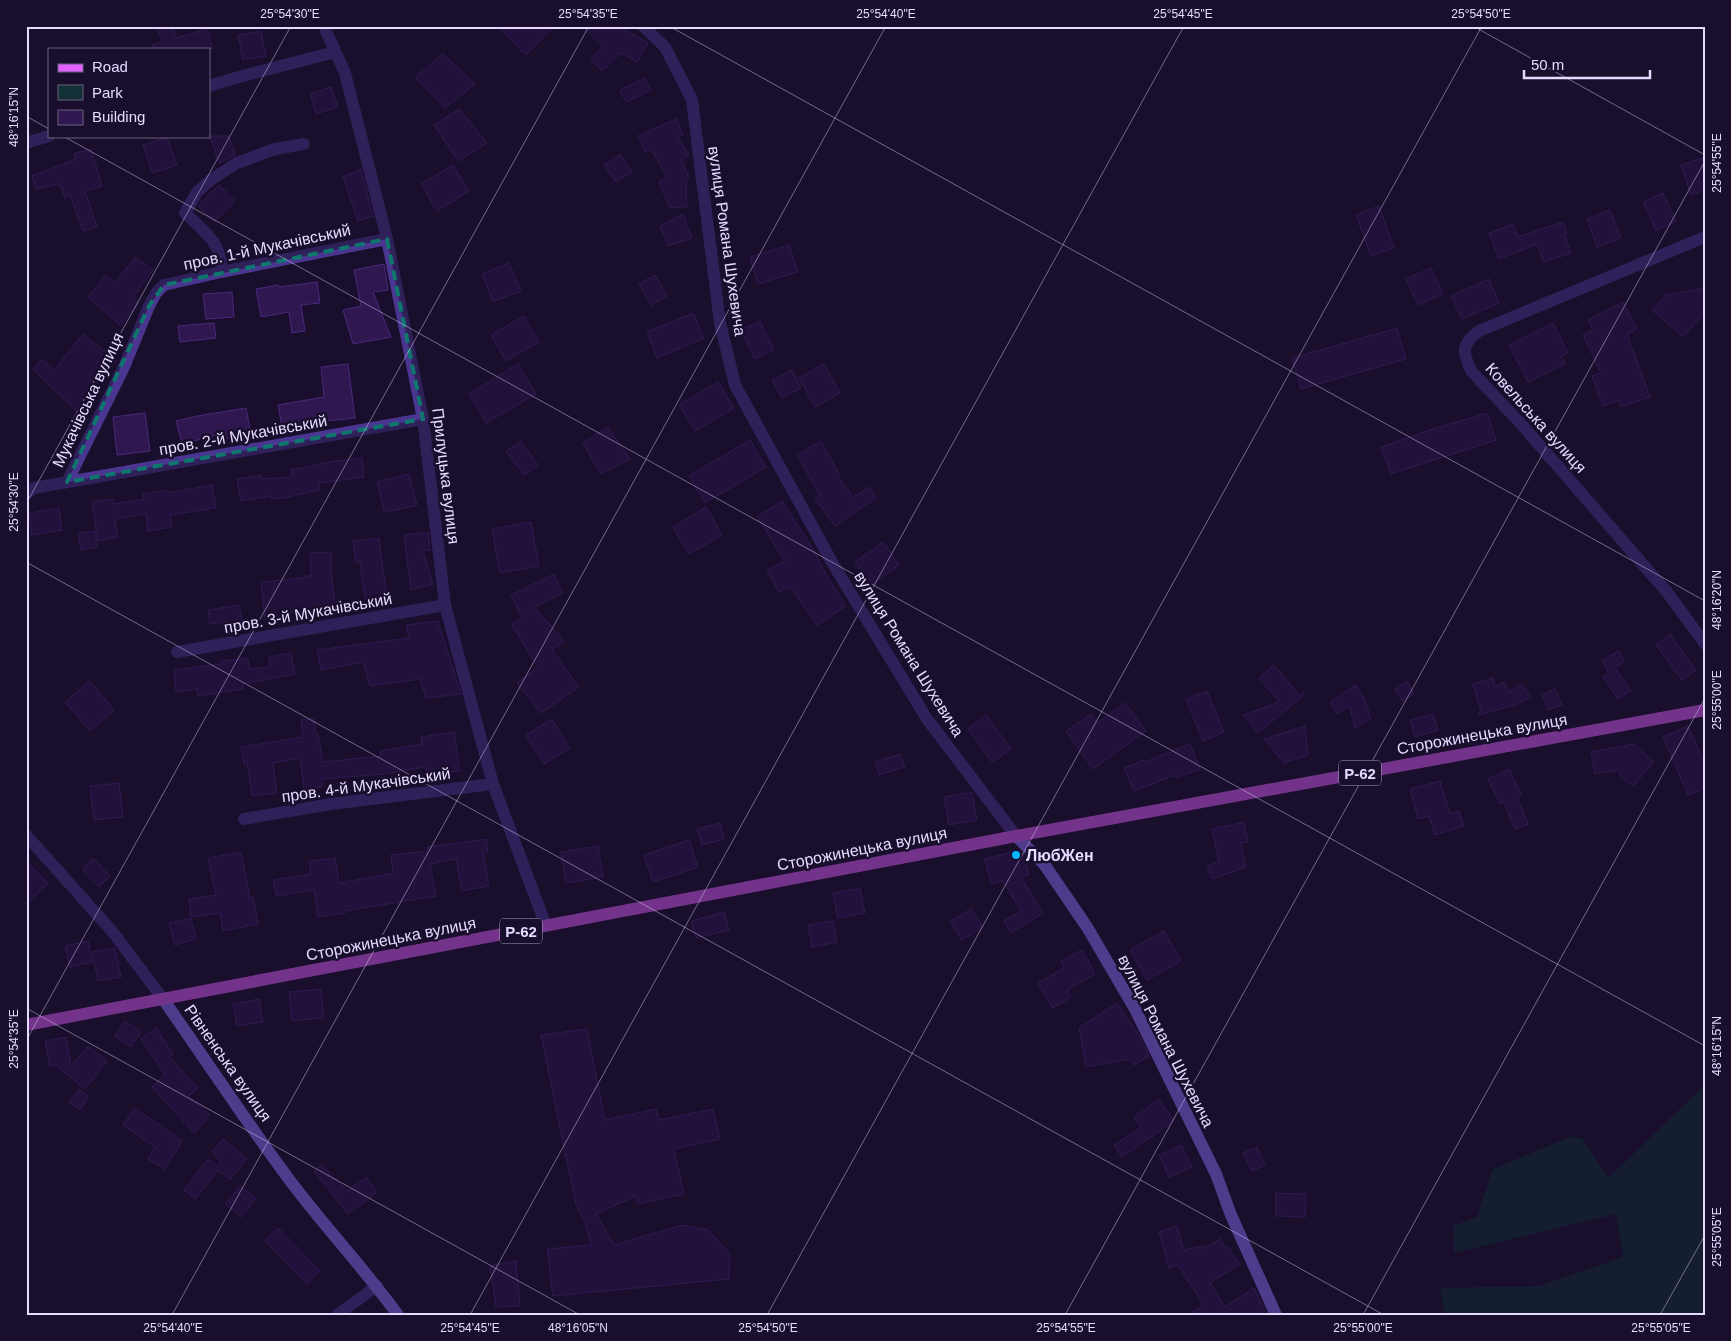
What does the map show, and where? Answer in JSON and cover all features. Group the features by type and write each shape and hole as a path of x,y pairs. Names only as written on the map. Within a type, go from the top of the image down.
{"main road":[{"name":"Сторожинецька вулиця","path":"26,1025 1016,836 1705,710"}],"street":[{"name":"Прилуцька вулиця","path":"325,26 345,73 387,239 423,420 445,606 493,784 546,926"},
{"name":"вулиця Романа Шухевича","path":"643,26 665,47 692,100 720,323 735,384 833,564 927,719 1016,836 1044,864 1087,927 1135,1008 1216,1174 1231,1215 1276,1315"},
{"path":"210,86 335,52"},
{"path":"26,143 48,137"},
{"path":"220,272 222,261 211,237 185,213 197,192 212,179 237,163 275,149 304,144"},
{"name":"Ковельська вулиця","path":"1705,237 1479,331 1468,338 1465,346 1466,362 1472,372 1510,412 1667,592 1705,644"},
{"name":"пров. 1-й Мукачівський","path":"156,293 164,285 387,239"},
{"name":"Мукачівська вулиця","path":"26,494 34,488 67,482 124,367 156,293"},
{"name":"пров. 2-й Мукачівський","path":"67,482 423,420"},
{"name":"пров. 3-й Мукачівський","path":"177,652 445,606"},
{"name":"пров. 4-й Мукачівський","path":"244,819 331,804 493,784"},
{"name":"Рівненська вулиця","path":"26,835 112,931 163,999 288,1177 336,1239 377,1286 398,1315"},
{"path":"337,1315 377,1286"}],"highlighted area":[{"path":"387,239 423,419 67,482 149,306 164,285"}],"green space":[{"path":"1705,1085 1705,1315 1445,1315 1440,1288 1539,1286 1623,1257 1616,1214 1454,1253 1453,1226 1477,1217 1493,1169 1572,1136 1583,1139 1608,1178"}],"building":[{"path":"156,26 172,26 176,38 207,29 213,49 153,48 152,45 162,42"},
{"path":"497,26 554,26 526,55"},
{"path":"583,26 619,26 648,43 637,62 621,53 602,71 591,59 603,47"},
{"path":"261,31 266,56 243,60 238,35"},
{"path":"443,54 475,84 445,108 415,77"},
{"path":"645,78 651,90 626,102 620,90"},
{"path":"331,87 338,107 316,114 310,94"},
{"path":"459,109 487,143 458,161 434,125"},
{"path":"676,119 683,135 678,137 689,155 681,159 689,178 686,180 687,207 670,208 659,182 667,177 651,149 645,152 638,136"},
{"path":"210,136 229,136 235,155 219,163"},
{"path":"167,138 177,165 152,173 143,145"},
{"path":"91,149 102,186 85,191 97,227 83,231 70,195 65,198 59,184 36,189 32,176 76,159 74,154"},
{"path":"620,154 632,172 616,182 604,165"},
{"path":"1702,158 1705,166 1705,190 1691,195 1681,165"},
{"path":"453,165 469,191 437,211 421,184"},
{"path":"361,169 373,216 358,221 343,177"},
{"path":"219,185 235,201 214,222 198,206"},
{"path":"1663,193 1676,221 1656,231 1643,202"},
{"path":"1379,206 1394,248 1371,256 1356,215"},
{"path":"1610,210 1621,238 1597,247 1587,219"},
{"path":"683,214 692,238 668,246 660,226"},
{"path":"1563,222 1567,233 1564,234 1571,253 1544,262 1537,244 1499,259 1489,233 1513,224 1518,237"},
{"path":"789,245 798,272 758,284 750,257"},
{"path":"135,257 153,270 133,297 139,303 120,325 88,297 106,275 115,283"},
{"path":"509,263 521,291 493,302 482,274"},
{"path":"384,264 388,290 373,292 391,337 353,344 343,310 361,306 354,270"},
{"path":"1431,268 1443,294 1418,305 1406,279"},
{"path":"655,275 667,296 651,305 639,284"},
{"path":"1489,279 1499,303 1462,319 1451,296"},
{"path":"317,282 320,303 301,305 305,331 292,333 289,312 261,317 256,289"},
{"path":"1705,288 1705,312 1683,337 1652,310 1666,295"},
{"path":"232,292 234,317 206,319 203,294"},
{"path":"1623,302 1637,329 1627,334 1650,397 1621,407 1619,400 1603,406 1592,376 1601,373 1583,335 1593,330 1588,320"},
{"path":"693,313 704,338 657,358 647,332"},
{"path":"524,316 539,342 506,361 491,335"},
{"path":"760,321 774,350 755,359 741,330"},
{"path":"214,323 216,338 180,342 178,326"},
{"path":"1553,323 1568,353 1561,356 1565,364 1528,382 1509,345"},
{"path":"1397,328 1406,359 1301,389 1292,358"},
{"path":"83,334 116,361 84,400 91,407 82,417 33,369 42,359 54,370"},
{"path":"348,364 355,418 308,423 309,427 283,432 278,405 324,397 321,367"},
{"path":"518,364 536,394 486,423 469,394"},
{"path":"824,364 840,393 815,407 799,378"},
{"path":"792,370 801,388 782,398 772,380"},
{"path":"718,382 734,408 695,431 679,405"},
{"path":"246,408 251,434 225,439 224,433 182,444 176,421"},
{"path":"145,413 150,451 117,455 113,417"},
{"path":"1487,413 1496,440 1391,474 1381,447"},
{"path":"608,427 630,459 601,474 583,443"},
{"path":"750,440 766,467 705,503 689,476"},
{"path":"521,441 538,465 524,475 506,451"},
{"path":"821,441 839,474 837,475 853,497 870,487 876,498 835,526 815,498 820,495 797,455"},
{"path":"362,458 364,477 319,483 320,490 284,498 271,499 271,496 241,501 237,479 261,475 262,479 292,477 291,470 335,461"},
{"path":"409,474 417,505 388,512 388,510 384,511 377,482"},
{"path":"212,485 216,508 170,515 172,527 148,531 146,514 115,519 118,537 98,541 92,502 112,499 113,504 144,499 143,494 166,490 167,493"},
{"path":"782,501 812,547 828,578 846,606 817,625 790,587 779,592 767,570 785,561 757,517"},
{"path":"706,507 722,535 689,554 673,527"},
{"path":"59,508 62,530 32,535 29,513"},
{"path":"531,522 539,566 500,573 492,529"},
{"path":"95,531 97,547 81,550 78,533"},
{"path":"428,532 430,550 423,551 433,584 411,590 404,535"},
{"path":"379,538 387,597 365,600 360,562 356,562 353,541"},
{"path":"883,542 899,565 871,585 855,562"},
{"path":"331,552 335,607 289,612 289,617 265,619 261,582 311,576 310,553"},
{"path":"554,574 563,593 534,607 564,641 552,650 579,687 541,713 517,683 538,667 511,624 522,618 511,595"},
{"path":"239,605 242,620 210,624 208,610"},
{"path":"438,621 461,694 426,698 420,679 370,686 363,662 321,670 317,650 409,638 406,625"},
{"path":"1670,634 1696,670 1682,680 1656,645"},
{"path":"1619,651 1624,662 1608,671 1602,660"},
{"path":"291,653 295,674 242,684 243,689 198,696 197,689 176,692 174,670 221,664 221,661 248,658 249,669 270,667 269,657"},
{"path":"1274,665 1299,695 1305,694 1258,733 1243,715 1279,702 1259,678"},
{"path":"1616,669 1631,691 1618,699 1603,677"},
{"path":"1493,678 1495,687 1504,682 1509,692 1521,684 1531,697 1512,707 1479,715 1478,713 1481,711 1473,684"},
{"path":"90,681 114,710 90,731 65,702"},
{"path":"1407,681 1414,694 1402,701 1395,689"},
{"path":"1356,685 1364,698 1371,719 1355,728 1349,706 1338,714 1330,702"},
{"path":"1555,689 1562,705 1548,710 1542,695"},
{"path":"1207,691 1224,732 1203,741 1186,699"},
{"path":"1125,703 1146,731 1093,769 1066,731 1091,714 1097,723"},
{"path":"1433,714 1438,730 1415,737 1410,720"},
{"path":"986,715 1011,749 992,762 968,729"},
{"path":"314,719 323,762 381,756 380,751 422,744 421,737 454,732 460,771 427,776 426,767 383,774 322,779 322,787 304,789 300,758 273,763 277,793 252,796 247,763 244,764 241,747 303,737 301,720"},
{"path":"552,719 570,748 544,764 526,735"},
{"path":"1305,726 1308,755 1284,763 1264,739"},
{"path":"1688,726 1705,764 1705,788 1688,795 1663,737"},
{"path":"1190,744 1200,769 1176,778 1175,775 1134,791 1124,768 1144,760 1145,762"},
{"path":"1634,744 1654,762 1633,786 1620,776 1619,770 1595,774 1591,752"},
{"path":"900,754 905,767 879,775 875,762"},
{"path":"1509,769 1521,794 1517,796 1528,824 1515,829 1504,802 1500,804 1488,779"},
{"path":"1440,781 1450,814 1459,811 1464,826 1435,835 1429,816 1418,819 1410,789"},
{"path":"119,783 123,817 94,820 90,786"},
{"path":"972,792 977,820 949,825 944,797"},
{"path":"1244,822 1248,842 1241,843 1246,867 1212,879 1207,866 1219,861 1212,829"},
{"path":"720,823 724,839 702,845 697,829"},
{"path":"486,839 488,851 483,852 489,886 462,891 456,859 430,864 436,896 318,917 314,890 276,896 273,880 311,874 309,861 335,858 339,883 393,873 391,855 428,851 427,847"},
{"path":"689,840 698,867 653,882 644,855"},
{"path":"598,846 603,877 566,883 561,852"},
{"path":"1019,850 1024,855 1029,875 1021,877 1043,913 1011,933 1004,921 1021,911 1003,881 991,884 985,859"},
{"path":"241,852 250,898 253,897 258,924 223,931 220,913 191,917 189,899 216,895 208,858"},
{"path":"93,858 110,876 99,887 82,869"},
{"path":"26,861 48,883 26,905"},
{"path":"860,888 865,913 838,918 833,893"},
{"path":"971,909 983,927 962,940 950,922"},
{"path":"724,912 729,930 696,938 691,921"},
{"path":"191,918 196,939 175,945 169,923"},
{"path":"833,921 837,942 812,947 808,925"},
{"path":"1164,931 1181,961 1147,980 1130,950"},
{"path":"88,941 92,962 70,967 65,946"},
{"path":"115,948 121,977 98,981 92,952"},
{"path":"1082,950 1095,974 1067,990 1071,997 1053,1008 1038,983 1064,968 1061,961"},
{"path":"321,989 324,1018 292,1021 289,992"},
{"path":"259,999 263,1022 237,1026 233,1004"},
{"path":"1117,1003 1140,1037 1149,1056 1134,1065 1130,1059 1086,1067 1079,1028"},
{"path":"125,1021 141,1032 131,1047 115,1036"},
{"path":"156,1028 173,1054 169,1057 198,1088 188,1096 210,1115 194,1133 152,1087 165,1075 141,1039"},
{"path":"587,1029 605,1120 656,1109 659,1120 713,1109 720,1139 674,1149 684,1194 638,1204 636,1196 596,1214 614,1245 682,1225 708,1230 730,1254 729,1279 553,1296 547,1249 591,1245 585,1223 576,1205 541,1035"},
{"path":"66,1037 71,1066 88,1046 107,1061 85,1089 55,1065 50,1066 45,1041"},
{"path":"79,1089 89,1096 80,1110 69,1102"},
{"path":"1159,1099 1174,1121 1122,1157 1114,1145 1141,1128 1134,1117"},
{"path":"135,1108 182,1141 165,1169 148,1159 155,1147 123,1125"},
{"path":"223,1139 247,1159 230,1180 218,1170 195,1199 184,1190 208,1159 217,1166 221,1161 212,1152"},
{"path":"1181,1145 1192,1167 1169,1177 1159,1155"},
{"path":"1257,1147 1265,1165 1252,1171 1243,1153"},
{"path":"322,1165 347,1191 366,1177 377,1192 348,1214 314,1171"},
{"path":"240,1186 256,1198 242,1217 225,1204"},
{"path":"1276,1193 1306,1194 1305,1217 1276,1216"},
{"path":"1177,1226 1184,1250 1203,1246 1204,1249 1220,1239 1240,1264 1210,1283 1225,1307 1254,1288 1267,1315 1188,1315 1204,1305 1178,1265 1169,1268 1159,1232"},
{"path":"278,1228 320,1271 307,1284 265,1241"},
{"path":"516,1261 520,1306 496,1307 490,1266"}],"place":[{"name":"ЛюбЖен","path":"1016,855"}]}
